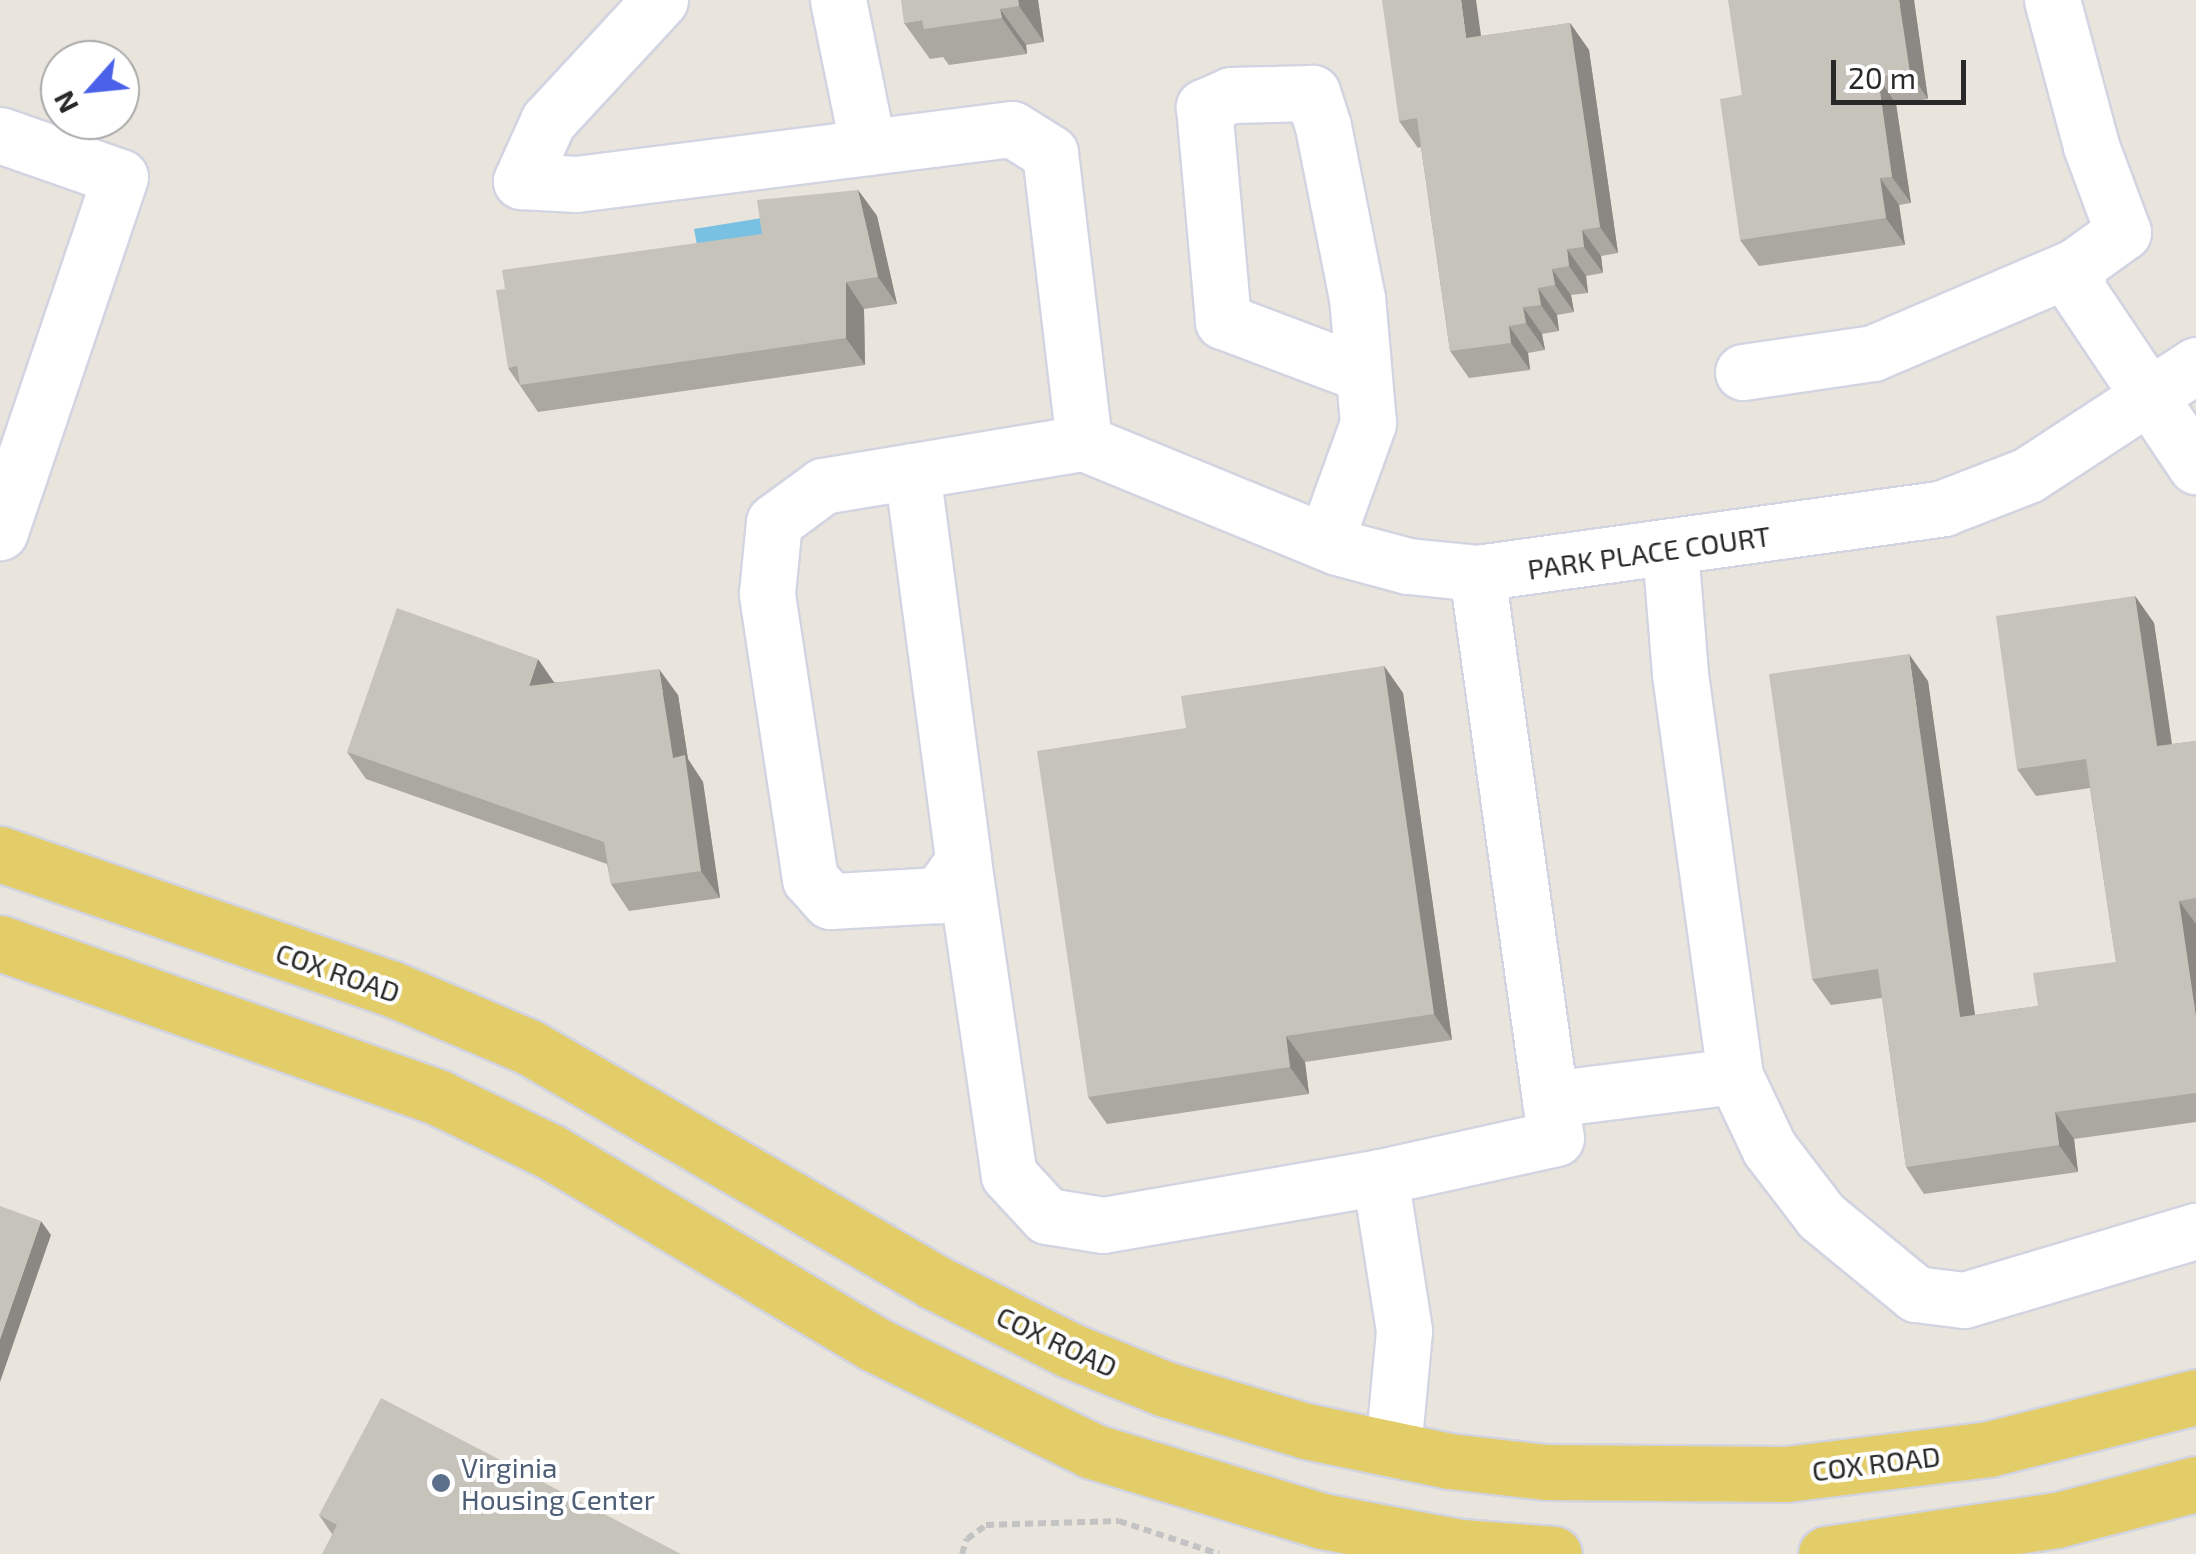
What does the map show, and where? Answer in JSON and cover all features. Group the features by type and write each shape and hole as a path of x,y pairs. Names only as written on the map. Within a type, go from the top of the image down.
{"main road":[{"name":"COX ROAD","path":"0,854 390,988 530,1046 934,1282 1069,1350 1165,1389 1393,1449 1545,1472 1786,1474 1989,1449 2196,1397"},
{"path":"0,943 439,1098 551,1152 874,1344 1092,1451 1322,1522 1461,1547 1554,1554"},
{"path":"1826,1554 2057,1520 2196,1484"}],"street":[{"path":"660,0 548,120 521,181 576,184 1012,129 1050,153 1084,443 823,486 774,522 767,593 810,879 830,901 939,895 962,861"},
{"path":"838,0 868,147"},
{"path":"1743,372 1874,353 2076,266 2124,232 2091,146 2052,0"},
{"path":"1325,542 1368,424 1356,298 1312,94 1231,95 1204,107 1222,321 1363,374"},
{"path":"0,135 120,177 0,532"},
{"path":"2076,266 2088,310 2196,466"},
{"name":"PARK PLACE COURT","path":"1084,443 1325,542 1408,566 1476,573 1670,549 1942,508 2028,475 2196,365"},
{"path":"912,472 962,861 1009,1175 1047,1216 1103,1225 1380,1177 1556,1138 1476,573"},
{"path":"1670,549 1680,674 1734,1076 1769,1148 1820,1216 1916,1294 1964,1300 2196,1231"},
{"path":"1550,1098 1734,1076"},
{"path":"1380,1177 1404,1330 1393,1449"}],"path":[{"path":"962,1554 967,1539 986,1524 1118,1521 1219,1554"}],"water":[{"path":"762,218 767,250 700,261 694,229"}],"building":[{"path":"901,0 1018,0 1019,6 1000,9 1002,18 924,29 922,20 904,23"},
{"path":"1382,0 1461,0 1466,38 1570,23 1600,227 1582,230 1584,247 1567,249 1569,266 1552,269 1555,285 1538,288 1541,305 1523,307 1526,323 1509,326 1511,343 1450,351 1417,118 1399,121"},
{"path":"1728,0 1899,0 1910,73 1878,77 1892,177 1880,178 1886,218 1740,240 1720,99 1742,95"},
{"path":"858,190 878,277 846,282 846,338 520,385 517,366 508,368 496,290 505,289 502,270 762,234 757,200"},
{"path":"2135,596 2157,746 2196,741 2196,898 2179,901 2196,1017 2196,1093 2055,1112 2059,1145 1906,1167 1878,969 1812,979 1769,674 1909,654 1960,1017 2038,1006 2033,973 2116,962 2086,759 2017,769 1996,616"},
{"path":"397,608 538,659 529,686 659,669 673,758 685,755 701,871 611,884 604,842 347,752"},
{"path":"1384,666 1434,1014 1286,1036 1290,1067 1088,1097 1037,751 1186,728 1181,696"},
{"path":"0,1206 41,1221 0,1339"},
{"name":"Virginia Housing Center","path":"381,1398 681,1554 322,1554 337,1525 319,1515"}],"place":[{"name":"Virginia Housing Center","path":"441,1483"}]}
